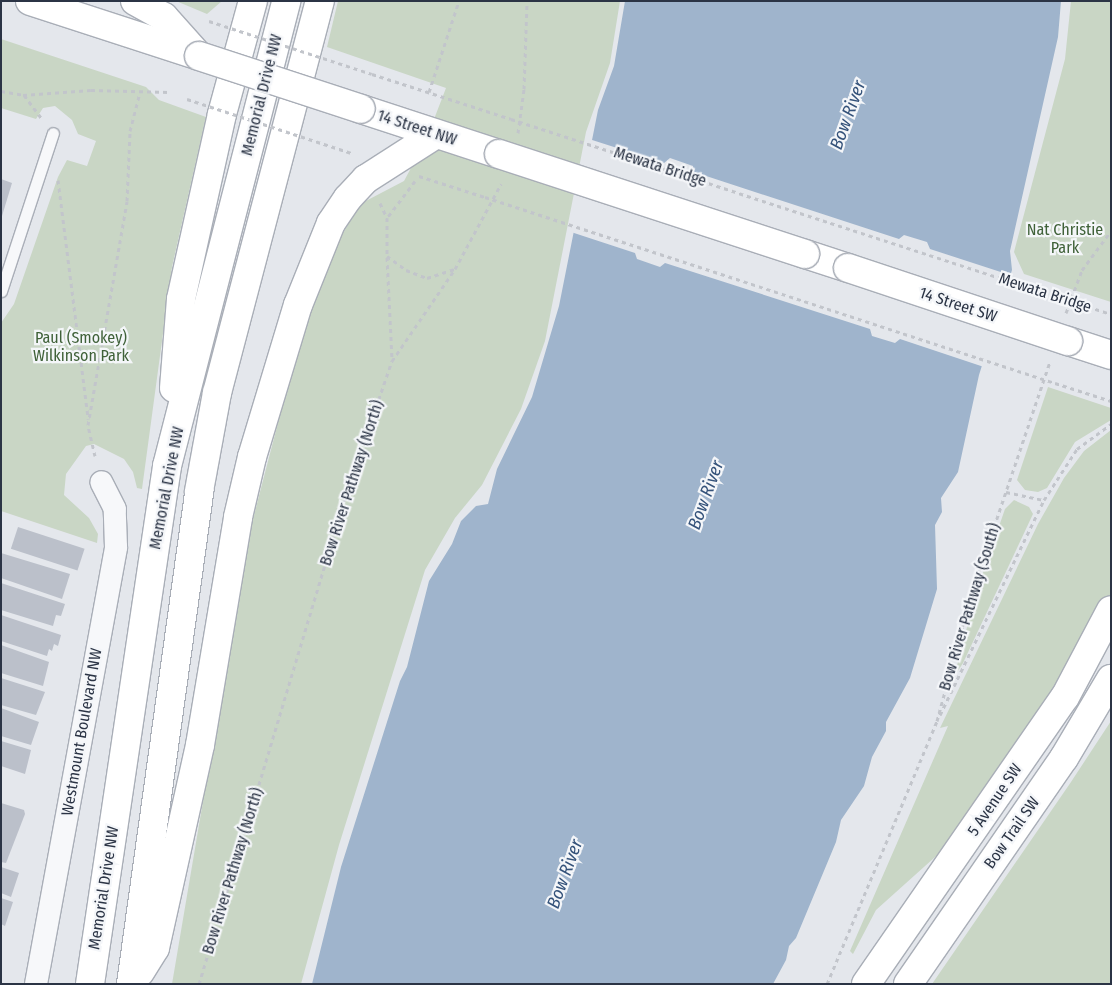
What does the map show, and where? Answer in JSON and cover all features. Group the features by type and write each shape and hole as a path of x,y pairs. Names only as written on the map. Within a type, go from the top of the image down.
{"main road":[{"name":"14 Street NW","path":"30,1 805,254"},
{"path":"135,1 164,18 199,56"},
{"path":"167,466 181,299 222,114 252,1"},
{"name":"Memorial Drive NW","path":"90,984 167,466 286,1"},
{"name":"Memorial Drive NW","path":"132,984 198,491 217,393 320,1"},
{"path":"132,984 155,948 200,745 238,517 272,382 298,305 319,250 348,198 366,179 436,134"},
{"name":"14 Street SW","path":"805,254 1062,336 1111,355"},
{"name":"5 Avenue SW","path":"866,984 1065,697 1111,610"},
{"name":"Bow Trail SW","path":"908,984 1064,758 1111,679"}],"street":[{"name":"Westmount Boulevard NW","path":"36,984 116,547 115,509 101,482"}],"lane":[{"path":"1,291 53,133"}],"path":[{"path":"429,92 459,1"},
{"path":"518,135 524,89 527,1"},
{"name":"Mewata Bridge","path":"209,21 1111,314"},
{"path":"1,91 23,95 91,90 169,92"},
{"path":"88,425 127,201 130,131 140,92"},
{"path":"23,95 53,133"},
{"path":"187,99 351,153"},
{"path":"392,361 387,218 419,176 1111,400"},
{"path":"58,177 88,425 95,456"},
{"name":"Bow River Pathway (North)","path":"199,984 345,498 392,361 455,269 502,183"},
{"name":"Bow River Pathway (South)","path":"827,984 937,721 971,594 1062,336 1082,270 1111,231"},
{"path":"387,256 406,270 427,278 455,269"},
{"path":"937,721 1044,500 1076,449 1111,424"},
{"path":"1006,492 1044,500"}],"green space":[{"path":"176,1 222,1 207,14"},
{"path":"338,1 620,1 610,63 586,132 545,341 521,409 482,485 455,518 425,570 339,845 301,984 172,984 247,542 292,369 318,290 343,233 360,204 404,181 426,140 446,88 327,47"},
{"name":"Nat Christie Park","path":"1071,1 1111,1 1111,302 1024,274 1014,252 1065,59"},
{"name":"Paul (Smokey) Wilkinson Park","path":"1,39 146,87 159,100 206,117 172,267 142,489 137,488 133,472 124,459 94,444 86,446 66,474 64,495 89,518 98,534 97,543 1,511 1,323 14,304 58,177 67,160 87,166 96,141 78,134 72,120 55,106 43,108 36,119 1,108"},
{"path":"1048,387 1111,408 1111,420 1075,442 1047,488 1038,492 1025,490 1017,480"},
{"path":"1111,430 1111,593 1104,608 1073,668 944,849 876,910 853,954 850,951 948,726 940,728 1038,524 1064,478 1084,451"},
{"path":"1014,500 1029,507 1033,514 963,663 954,677 976,593 1005,509"},
{"path":"1111,721 1111,984 932,984 1071,782"}],"water":[{"name":"Bow River","path":"625,1 1061,1 1058,37 1010,251 1012,270 979,375 958,472 941,498 942,512 935,525 937,589 910,678 886,722 886,731 872,757 864,786 841,820 836,842 796,938 789,946 786,960 773,984 312,984 341,867 400,681 407,667 429,581 452,544 461,521 476,506 488,504 497,469 532,397 559,306 598,110 614,66"}],"pier":[{"path":"589,139 664,163 670,158 693,166 694,172 899,239 904,235 927,242 930,249 1013,276 984,367 900,339 895,343 872,336 870,329 665,263 660,267 637,259 635,253 571,232"}],"building":[{"path":"1,179 12,183 2,216 1,215"},
{"path":"18,527 85,549 77,571 11,549"},
{"path":"1,553 70,574 62,599 1,578"},
{"path":"1,583 65,604 61,616 56,615 53,626 1,610"},
{"path":"1,615 61,635 58,646 54,644 52,651 49,649 47,656 1,641"},
{"path":"1,645 49,662 43,686 1,673"},
{"path":"1,678 45,692 36,715 1,705"},
{"path":"1,708 39,722 31,745 1,736"},
{"path":"1,741 31,750 25,774 1,766"},
{"path":"1,803 24,810 25,814 6,863 1,862"},
{"path":"1,867 19,873 11,897 1,893"},
{"path":"1,898 13,902 5,926 1,924"}]}
